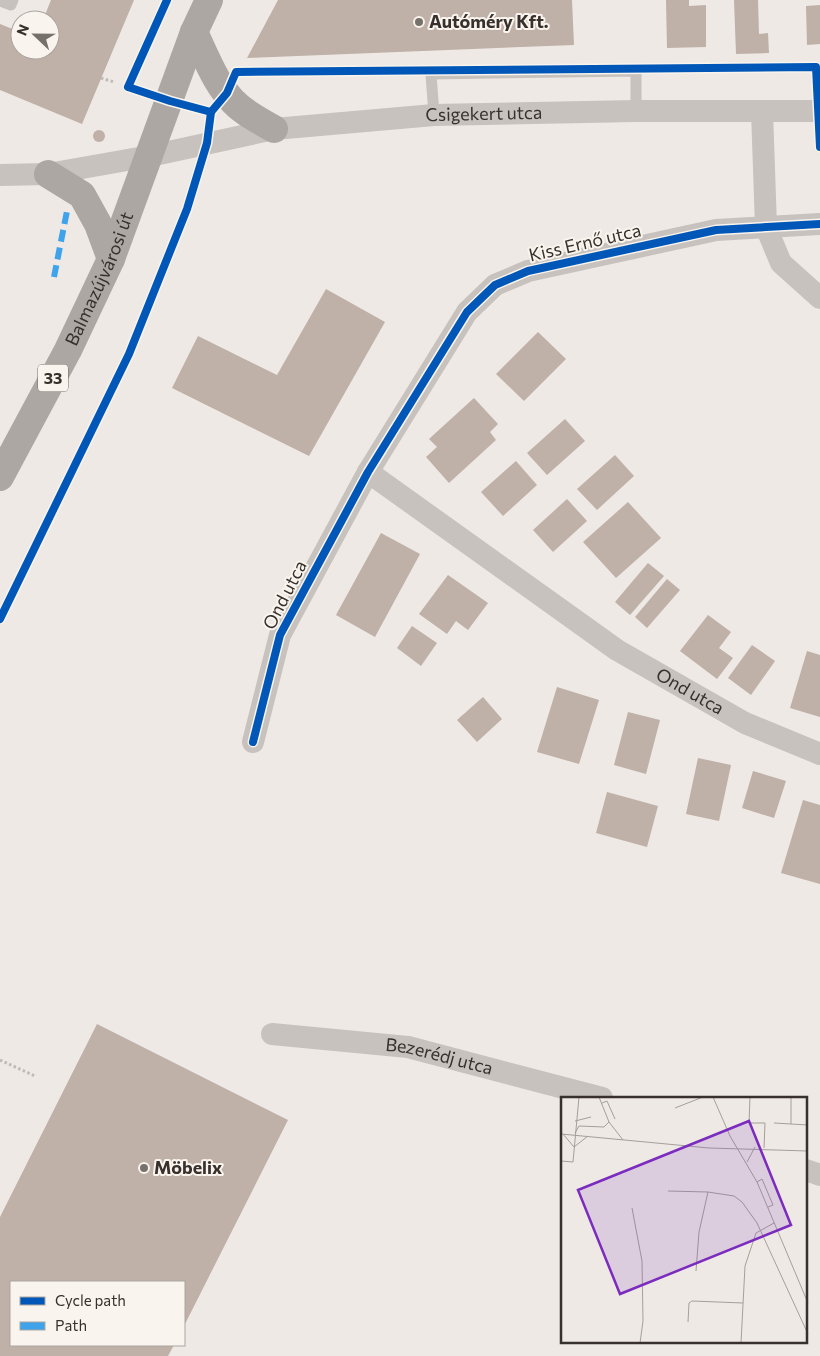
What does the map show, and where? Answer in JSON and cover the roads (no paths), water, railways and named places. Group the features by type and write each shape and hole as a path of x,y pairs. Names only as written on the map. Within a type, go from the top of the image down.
{"main road":[{"name":"33","path":"150,156 194,32 209,0"},
{"path":"194,32 210,67 227,93 238,106 274,129"},
{"name":"Balmazújvárosi út","path":"0,477 68,350 111,259 150,156"},
{"path":"48,174 82,194 98,224 111,259"}],"street":[{"name":"Csigekert utca","path":"0,176 48,174 150,156 274,129 434,115 636,111 820,111"},
{"path":"762,111 766,227 782,263 820,298"},
{"name":"Kiss Ernő utca","path":"368,472 467,312 495,285 528,271 716,230 820,224"},
{"name":"Ond utca","path":"253,742 280,635 368,472 617,650 745,723 820,754"},
{"name":"Bezerédj utca","path":"272,1034 408,1047 598,1097"},
{"path":"808,1171 820,1175"}],"lane":[{"path":"0,1 11,5 13,0"},
{"path":"434,115 431,74 636,71 636,111"}],"place":[{"name":"Autóméry Kft.","path":"419,22"},
{"name":"Möbelix","path":"144,1168"}]}
